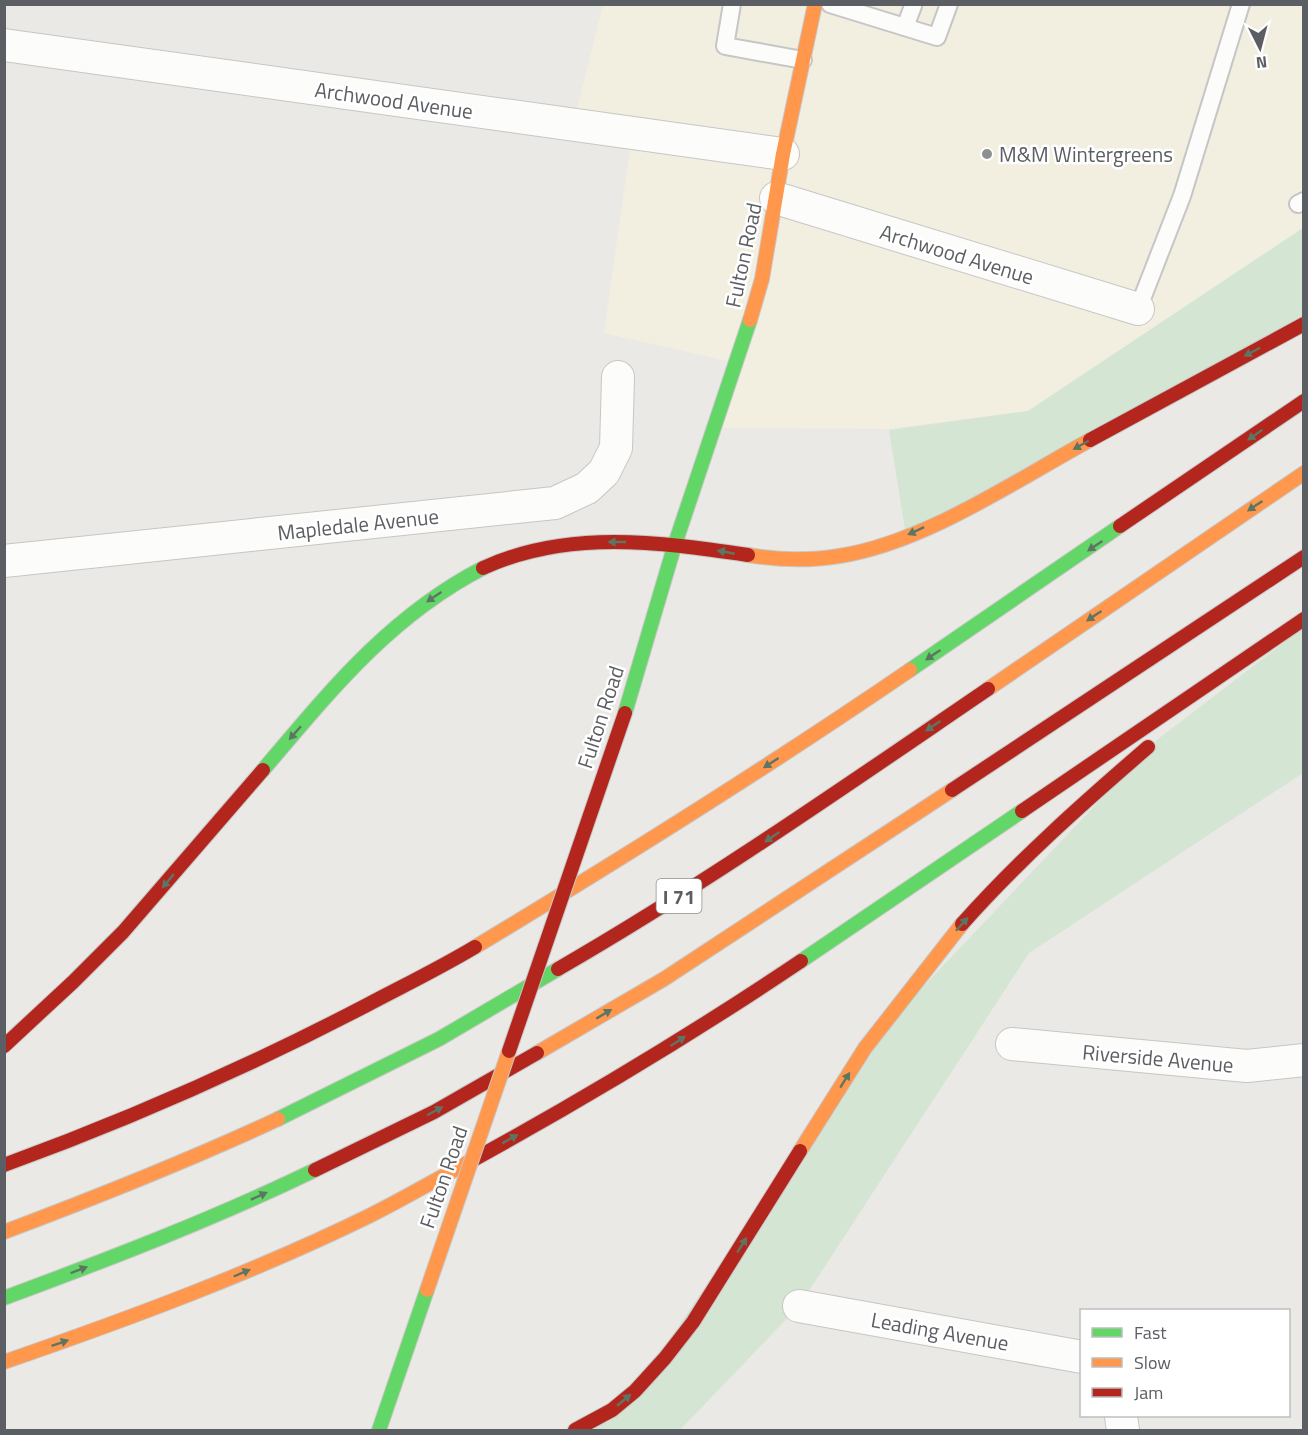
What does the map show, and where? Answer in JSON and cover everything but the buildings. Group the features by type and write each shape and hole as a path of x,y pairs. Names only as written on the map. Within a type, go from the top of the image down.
{"main road":[{"name":"Fulton Road","path":"379,1431 625,713 675,544 755,306 783,154 815,4"},
{"path":"4,1046 51,1003 135,919 348,671 413,611 457,582 485,567 517,555 552,547 604,542 675,544 759,558 796,561 838,556 873,548 906,536 969,507 1304,324"},
{"path":"4,1165 64,1143 193,1088 307,1035 457,958 636,850 813,736 1304,401"},
{"name":"I 71","path":"4,1232 113,1191 218,1147 343,1088 439,1039 609,940 756,848 1304,473"},
{"path":"4,1298 143,1246 262,1196 434,1112 664,979 1304,557"},
{"path":"4,1362 110,1325 241,1273 338,1230 371,1215 547,1119 663,1051 792,967 1304,619"},
{"path":"1203,704 1304,628"},
{"path":"575,1431 610,1412 636,1390 665,1360 693,1322 865,1048 946,942 993,889 1066,817 1158,739"}],"street":[{"name":"Archwood Avenue","path":"4,45 783,154"},
{"name":"Archwood Avenue","path":"776,198 1138,309"},
{"name":"Mapledale Avenue","path":"4,561 555,503 587,488 604,472 616,448 618,377"},
{"name":"Riverside Avenue","path":"1012,1044 1247,1066 1304,1060"},
{"name":"Leading Avenue","path":"799,1306 1080,1357"}],"lane":[{"path":"732,4 725,46 802,60"},
{"path":"830,4 937,38 949,4"},
{"path":"1138,309 1182,195 1241,4"},
{"path":"905,27 913,6"}],"shaded area":[{"path":"603,5 1303,5 1303,228 1028,411 889,429 714,428 736,363 604,333 632,134 573,125"}],"green space":[{"path":"1303,228 1303,324 906,536 889,430 1028,411"},
{"path":"1303,628 1303,773 1029,953 799,1306 680,1430 575,1430 636,1390 865,1048 1158,739"}],"traffic: fast":[{"path":"625,713 675,544 750,320"},
{"path":"910,670 1120,526"},
{"path":"263,770 338,684 390,632 450,587 483,568"},
{"path":"801,961 1022,811"},
{"path":"278,1119 439,1039 558,969"},
{"path":"4,1298 200,1222 315,1170"},
{"path":"379,1430 427,1290"}],"traffic: slow":[{"path":"750,320 762,279 783,154 815,4"},
{"path":"748,555 794,559 828,558 871,549 904,538 968,509 1090,440"},
{"path":"988,689 1304,473"},
{"path":"475,947 695,812 910,670"},
{"path":"537,1053 664,979 952,790"},
{"path":"800,1151 865,1048 962,924"},
{"path":"427,1290 509,1051"},
{"path":"4,1232 142,1178 278,1119"},
{"path":"4,1362 236,1276 371,1215 471,1161"}],"traffic: jam":[{"path":"1090,440 1304,324"},
{"path":"1120,526 1304,401"},
{"path":"483,568 515,556 581,543 647,543 748,555"},
{"path":"952,790 1304,557"},
{"path":"1022,811 1304,619"},
{"path":"558,969 722,868 988,689"},
{"path":"509,1051 625,713"},
{"path":"962,924 1052,832 1148,747"},
{"path":"4,1046 123,932 263,770"},
{"path":"4,1165 97,1130 233,1071 367,1005 475,947"},
{"path":"471,1161 638,1065 801,961"},
{"path":"315,1170 434,1112 537,1053"},
{"path":"575,1430 612,1410 635,1391 665,1358 693,1322 800,1151"}],"place":[{"name":"M&M Wintergreens","path":"987,154"}]}
